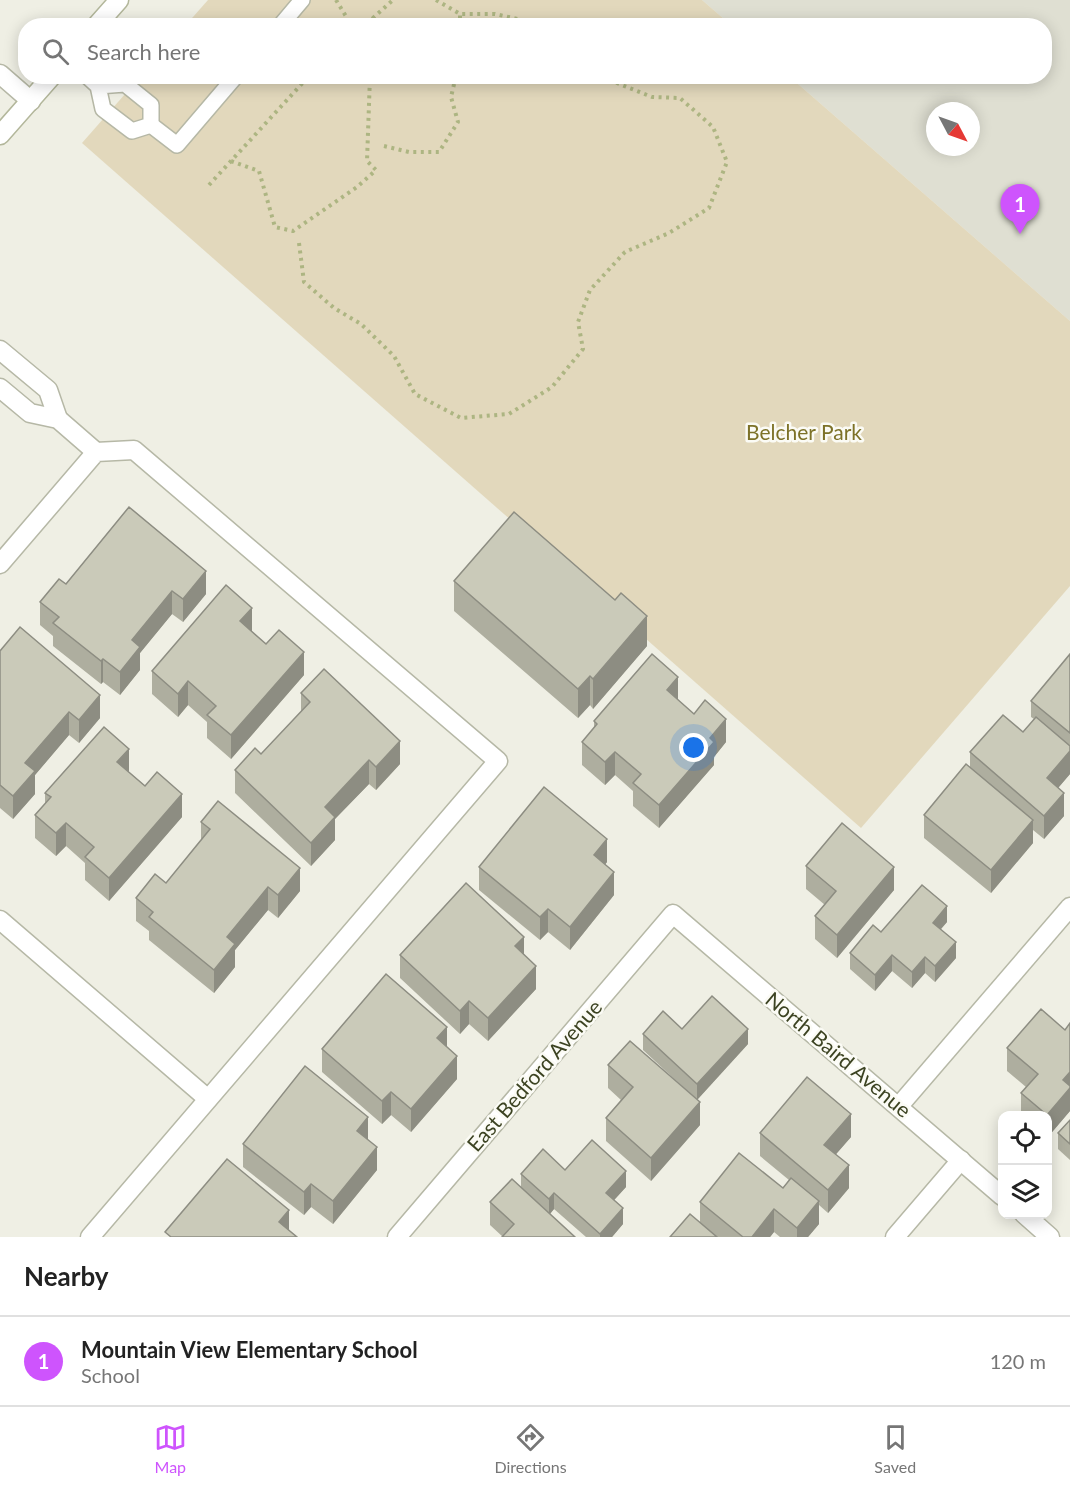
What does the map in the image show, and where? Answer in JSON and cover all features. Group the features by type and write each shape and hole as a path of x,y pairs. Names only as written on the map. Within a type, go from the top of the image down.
{"street":[{"path":"103,18 119,0"},
{"path":"0,74 31,100"},
{"path":"0,135 45,84"},
{"path":"0,350 48,390 58,418 96,452 134,450 498,761 90,1237"},
{"path":"0,388 30,413 58,418"},
{"path":"0,564 96,452"},
{"path":"899,1106 1070,907"},
{"name":"North Baird Avenue","path":"673,914 998,1192"},
{"name":"East Bedford Avenue","path":"397,1237 673,914"},
{"path":"0,920 208,1099"},
{"path":"895,1237 961,1160"},
{"path":"1029,1219 1050,1237"}],"lane":[{"path":"287,18 302,0"},
{"path":"93,84 103,109 132,131 151,124"},
{"path":"125,84 151,105 151,124"},
{"path":"151,124 177,145 229,84"}],"path":[{"path":"336,0 347,18"},
{"path":"373,18 393,0"},
{"path":"436,0 460,14 495,14 516,18"},
{"path":"209,184 302,84"},
{"path":"231,161 259,171 275,227 293,231 357,187 376,170 367,161 370,84"},
{"path":"384,146 409,152 439,152 458,122 451,97 454,84"},
{"path":"299,243 304,282 334,308 362,324 394,356 415,394 461,418 509,414 552,387 583,349 578,322 590,290 625,252 669,233 709,208 727,162 713,127 680,98 652,97 620,84"}],"shaded area":[{"path":"702,0 1070,0 1070,321 798,84 1052,84 1052,18 723,18"}],"green space":[{"path":"208,0 702,0 723,18 192,18"},
{"name":"Belcher Park","path":"134,84 798,84 1070,321 1070,586 861,828 82,143"}],"building":[{"path":"129,507 206,571 183,599 172,591 132,640 140,647 120,672 103,659 101,661 53,623 59,617 40,602 59,579 66,584"},
{"path":"514,512 615,600 621,593 647,616 593,679 590,676 578,689 454,581"},
{"path":"226,585 252,608 240,621 266,644 279,630 304,652 231,735 207,715 216,706 188,681 178,694 152,671"},
{"path":"20,627 100,695 79,720 69,712 25,763 35,771 13,796 0,785 0,651"},
{"path":"652,654 678,677 667,690 694,714 705,700 726,719 710,738 714,742 659,805 633,783 641,774 615,752 605,762 582,742 597,724 594,721"},
{"path":"1070,654 1070,733 1031,701"},
{"path":"324,669 400,741 376,767 369,760 325,807 335,817 311,843 235,770 255,748 261,754 310,702 301,693"},
{"path":"1003,715 1023,732 1036,717 1070,746 1070,751 1047,778 1064,793 1044,816 970,752"},
{"path":"104,727 129,749 117,762 145,786 157,772 182,794 109,878 85,857 94,847 66,823 56,833 35,815 51,797 45,793"},
{"path":"966,764 1033,820 991,870 924,815"},
{"path":"544,787 607,839 594,855 614,872 570,927 548,909 540,917 479,867"},
{"path":"218,801 300,868 278,895 268,887 227,937 235,944 214,970 149,917 153,912 136,898 155,874 166,883 210,829 201,822"},
{"path":"842,823 894,867 837,935 815,916 836,891 806,866"},
{"path":"466,883 524,937 515,946 536,966 488,1018 469,1001 460,1011 400,955"},
{"path":"922,885 947,906 933,923 956,942 935,966 925,957 912,972 892,955 875,975 850,953 873,925 881,932"},
{"path":"386,974 447,1027 437,1038 457,1056 411,1109 391,1092 382,1101 322,1049"},
{"path":"712,996 748,1029 697,1084 643,1034 663,1011 682,1029"},
{"path":"1041,1009 1065,1030 1070,1023 1070,1072 1063,1080 1070,1088 1050,1111 1042,1111 1021,1093 1038,1074 1007,1048"},
{"path":"630,1041 700,1102 651,1158 606,1118 633,1087 608,1065"},
{"path":"305,1066 368,1117 357,1131 377,1147 333,1201 311,1184 304,1192 243,1144"},
{"path":"807,1077 851,1114 824,1145 849,1165 828,1190 760,1133"},
{"path":"1070,1120 1070,1144 1058,1133"},
{"path":"592,1140 626,1171 606,1193 623,1208 600,1234 554,1193 549,1199 521,1174 543,1149 565,1170"},
{"path":"739,1153 783,1188 791,1178 819,1201 797,1228 774,1209 752,1237 743,1237 700,1202"},
{"path":"227,1159 289,1210 279,1222 297,1237 171,1237 165,1232"},
{"path":"512,1179 575,1237 502,1237 514,1224 490,1202"},
{"path":"690,1214 717,1237 670,1237"}],"place":[{"name":"Mountain View Elementary School","path":"1020,234"}]}
